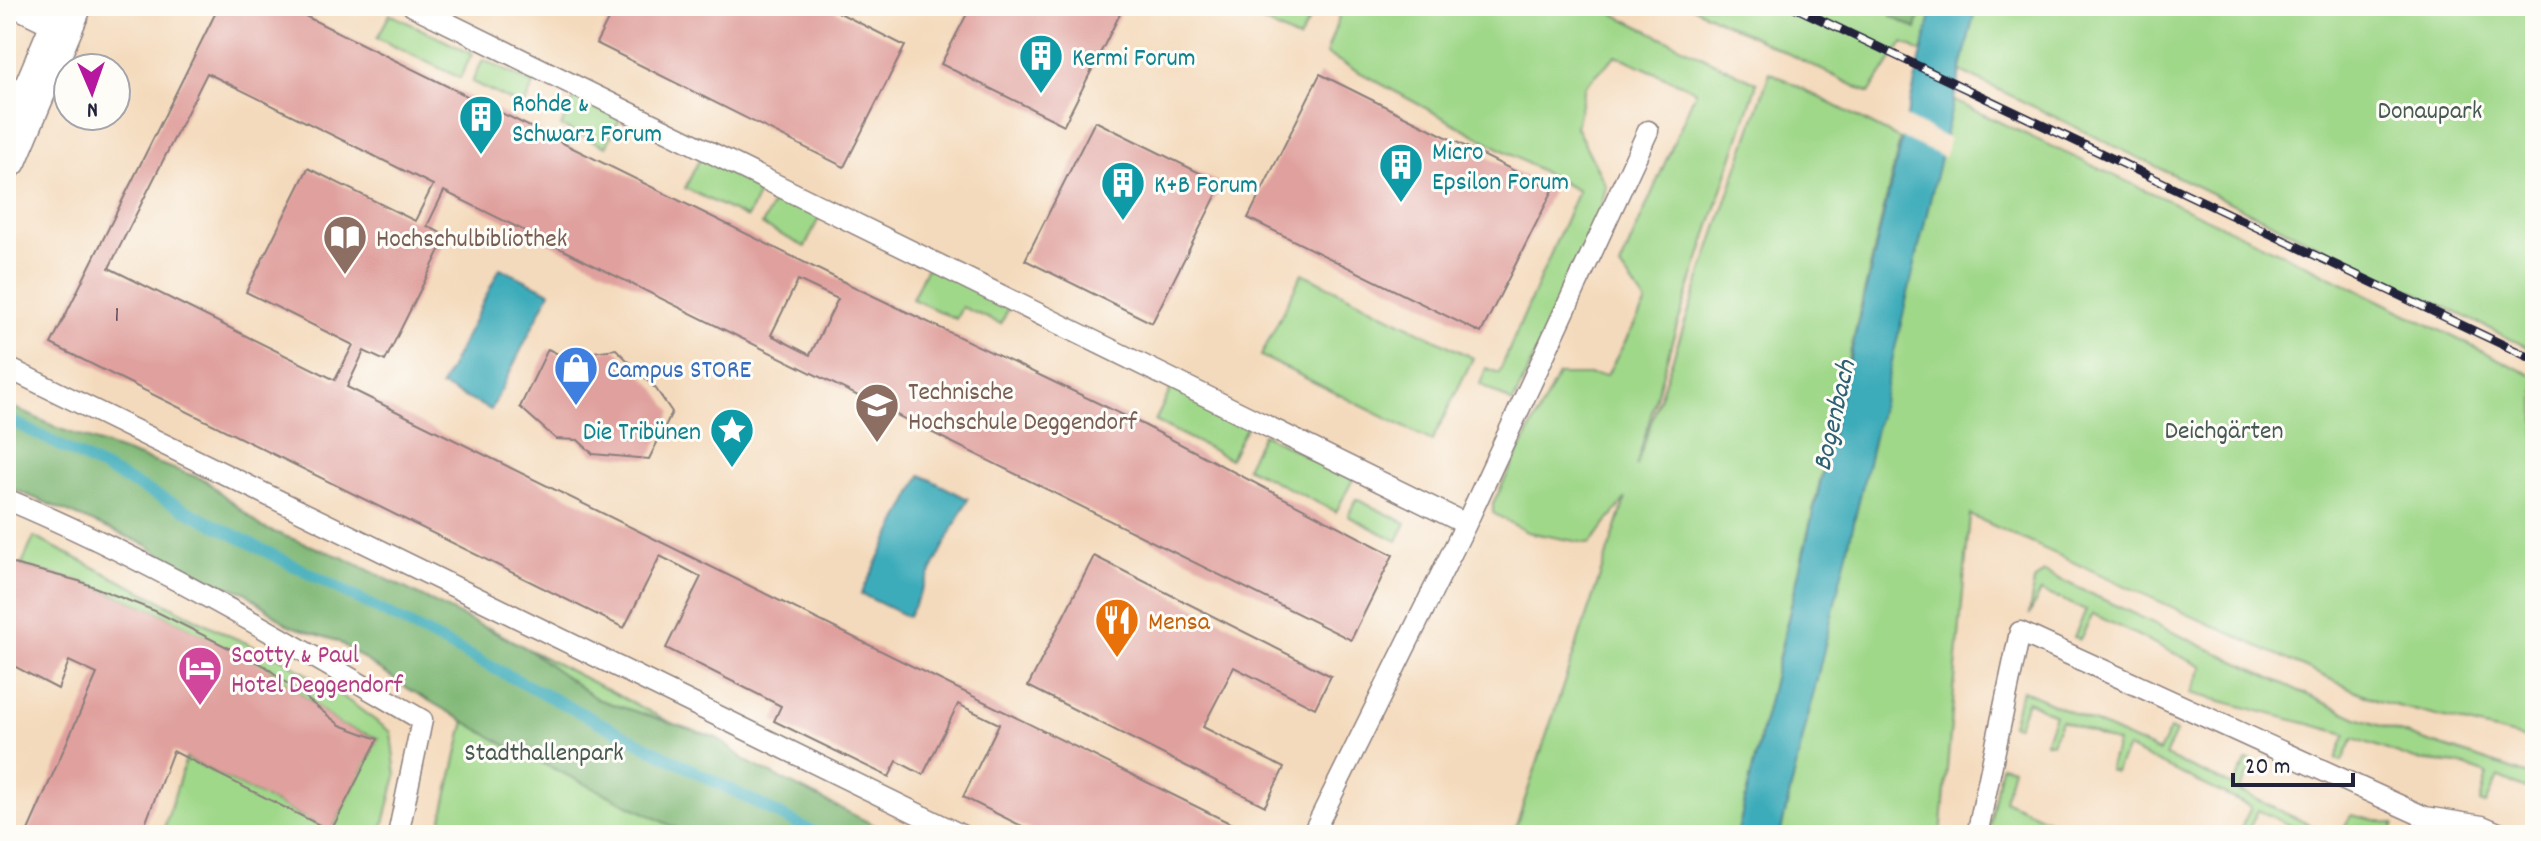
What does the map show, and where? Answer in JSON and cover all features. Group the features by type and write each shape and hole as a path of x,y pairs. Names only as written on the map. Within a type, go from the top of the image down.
{"street":[{"path":"6,158 65,18"}],"lane":[{"path":"13,6 65,18"},
{"path":"413,6 1466,524"},
{"path":"1312,835 1466,524 1648,131"},
{"path":"6,367 961,835"},
{"path":"6,499 83,531 285,640 422,720 398,835"},
{"path":"1977,835 2020,632 2425,817 2482,826 2503,835"}],"green space":[{"path":"1232,6 1316,6 1299,40"},
{"path":"1343,6 1597,6 1757,83 1672,341 1636,467 1770,72 1900,139 1737,835 1513,835 1626,498 1590,544 1527,532 1493,513 1493,503 1558,375 1607,375 1646,303 1620,267 1696,91 1616,55 1585,86 1576,127 1606,186 1599,216 1513,403 1480,384 1486,368 1499,373 1578,191 1326,54"},
{"name":"Donaupark","path":"1690,6 2535,6 2535,351 1903,43 1869,93"},
{"path":"1892,6 1921,6 1916,29 1891,16"},
{"path":"390,14 472,54 460,78 377,38"},
{"path":"483,60 534,84 523,107 472,82"},
{"path":"576,95 621,117 606,147 561,126"},
{"name":"Deichgärten","path":"1952,100 2317,270 2535,377 2535,741 2378,701 1970,515 1941,835 1780,835"},
{"path":"701,156 763,185 747,218 685,188"},
{"path":"778,193 821,214 805,247 762,225"},
{"path":"927,267 1010,305 1001,324 962,307 956,319 912,299"},
{"path":"1302,273 1473,358 1432,441 1261,356"},
{"path":"1172,387 1247,426 1230,459 1155,421"},
{"path":"6,404 60,429 205,480 263,528 344,558 526,648 597,699 717,738 747,762 894,835 690,835 509,747 407,688 337,641 288,625 245,592 187,574 147,545 6,486"},
{"path":"1263,434 1353,479 1336,512 1246,467"},
{"path":"1356,499 1406,523 1397,541 1348,516"},
{"path":"34,537 228,635 281,658 339,694 391,732 396,776 381,835 162,835 186,758 331,831 378,738 340,725 270,670 155,611 79,581 21,566"},
{"path":"2044,572 2357,718 2535,777 2535,793 2498,777 2486,804 2480,802 2487,774 2459,764 2415,760 2354,738 2342,761 2336,759 2346,734 2191,693 2203,667 2093,614 2080,639 2074,637 2086,610 2041,591 2029,615 2034,581"},
{"name":"Stadthallenpark","path":"487,627 526,648 889,835 438,835"},
{"path":"2022,690 2159,752 2170,729 2176,732 2165,756 2233,786 2247,760 2254,762 2239,791 2331,835 2311,835 2258,810 2246,835 2239,832 2251,807 2127,748 2115,772 2109,770 2117,743 2061,720 2052,743 2045,742 2055,715 2027,701 2018,726 2012,725"},
{"path":"2001,765 2013,768 2004,800 2081,835 1988,835"},
{"path":"2351,815 2394,824 2390,835 2340,835"}],"water":[{"path":"1933,6 1976,6 1780,835 1737,835"},
{"path":"500,268 550,292 491,410 441,386"},
{"path":"921,475 968,499 908,617 861,594"}],"pier":[{"path":"1901,115 1949,139 1945,158 1896,135"}],"building":[{"path":"219,6 285,6 846,283 1144,425 1393,555 1351,640 444,191 427,226 447,236 385,361 364,351 347,387 1254,835 1040,835 963,797 999,724 958,704 923,775 897,761 889,777 774,721 781,706 666,648 701,577 682,567 660,556 624,628 51,344","holes":["207,73 433,185 415,221 308,168 246,292 353,345 335,380 109,268","798,280 838,299 810,355 771,335"]},
{"path":"615,6 826,6 905,46 844,167 596,43"},
{"name":"Kermi Forum","path":"971,6 1124,6 1064,125 941,64"},
{"name":"Micro Epsilon Forum","path":"1320,74 1553,190 1481,333 1248,218"},
{"name":"K+B Forum","path":"1095,121 1222,184 1152,323 1025,260"},
{"path":"548,349 562,356 616,349 656,389 672,412 649,459 593,454 578,440 556,439 520,407"},
{"path":"1094,556 1331,676 1315,708 1234,667 1203,727 1284,768 1265,806 1028,686"},
{"name":"Scotty & Paul Hotel Deggendorf","path":"6,562 79,581 155,611 265,666 340,725 378,739 331,831 173,751 141,835 26,835 97,674 69,661 58,689 6,662 6,613 10,607 6,606"}],"waterway":[{"path":"6,418 819,835"}],"railway":[{"path":"1792,6 2535,360"}],"place":[{"name":"Kermi Forum","path":"1041,95"},
{"name":"Rohde & Schwarz Forum","path":"481,156"},
{"name":"Micro Epsilon Forum","path":"1401,204"},
{"name":"K+B Forum","path":"1123,222"},
{"name":"Hochschulbibliothek","path":"345,276"},
{"name":"Campus STORE","path":"576,407"},
{"name":"Technische Hochschule Deggendorf","path":"877,444"},
{"name":"Die Tribünen","path":"732,469"},
{"name":"Mensa","path":"1117,659"},
{"name":"Scotty & Paul Hotel Deggendorf","path":"200,707"}],"water label":[{"name":"Bogenbach","path":"1832,415"}]}
